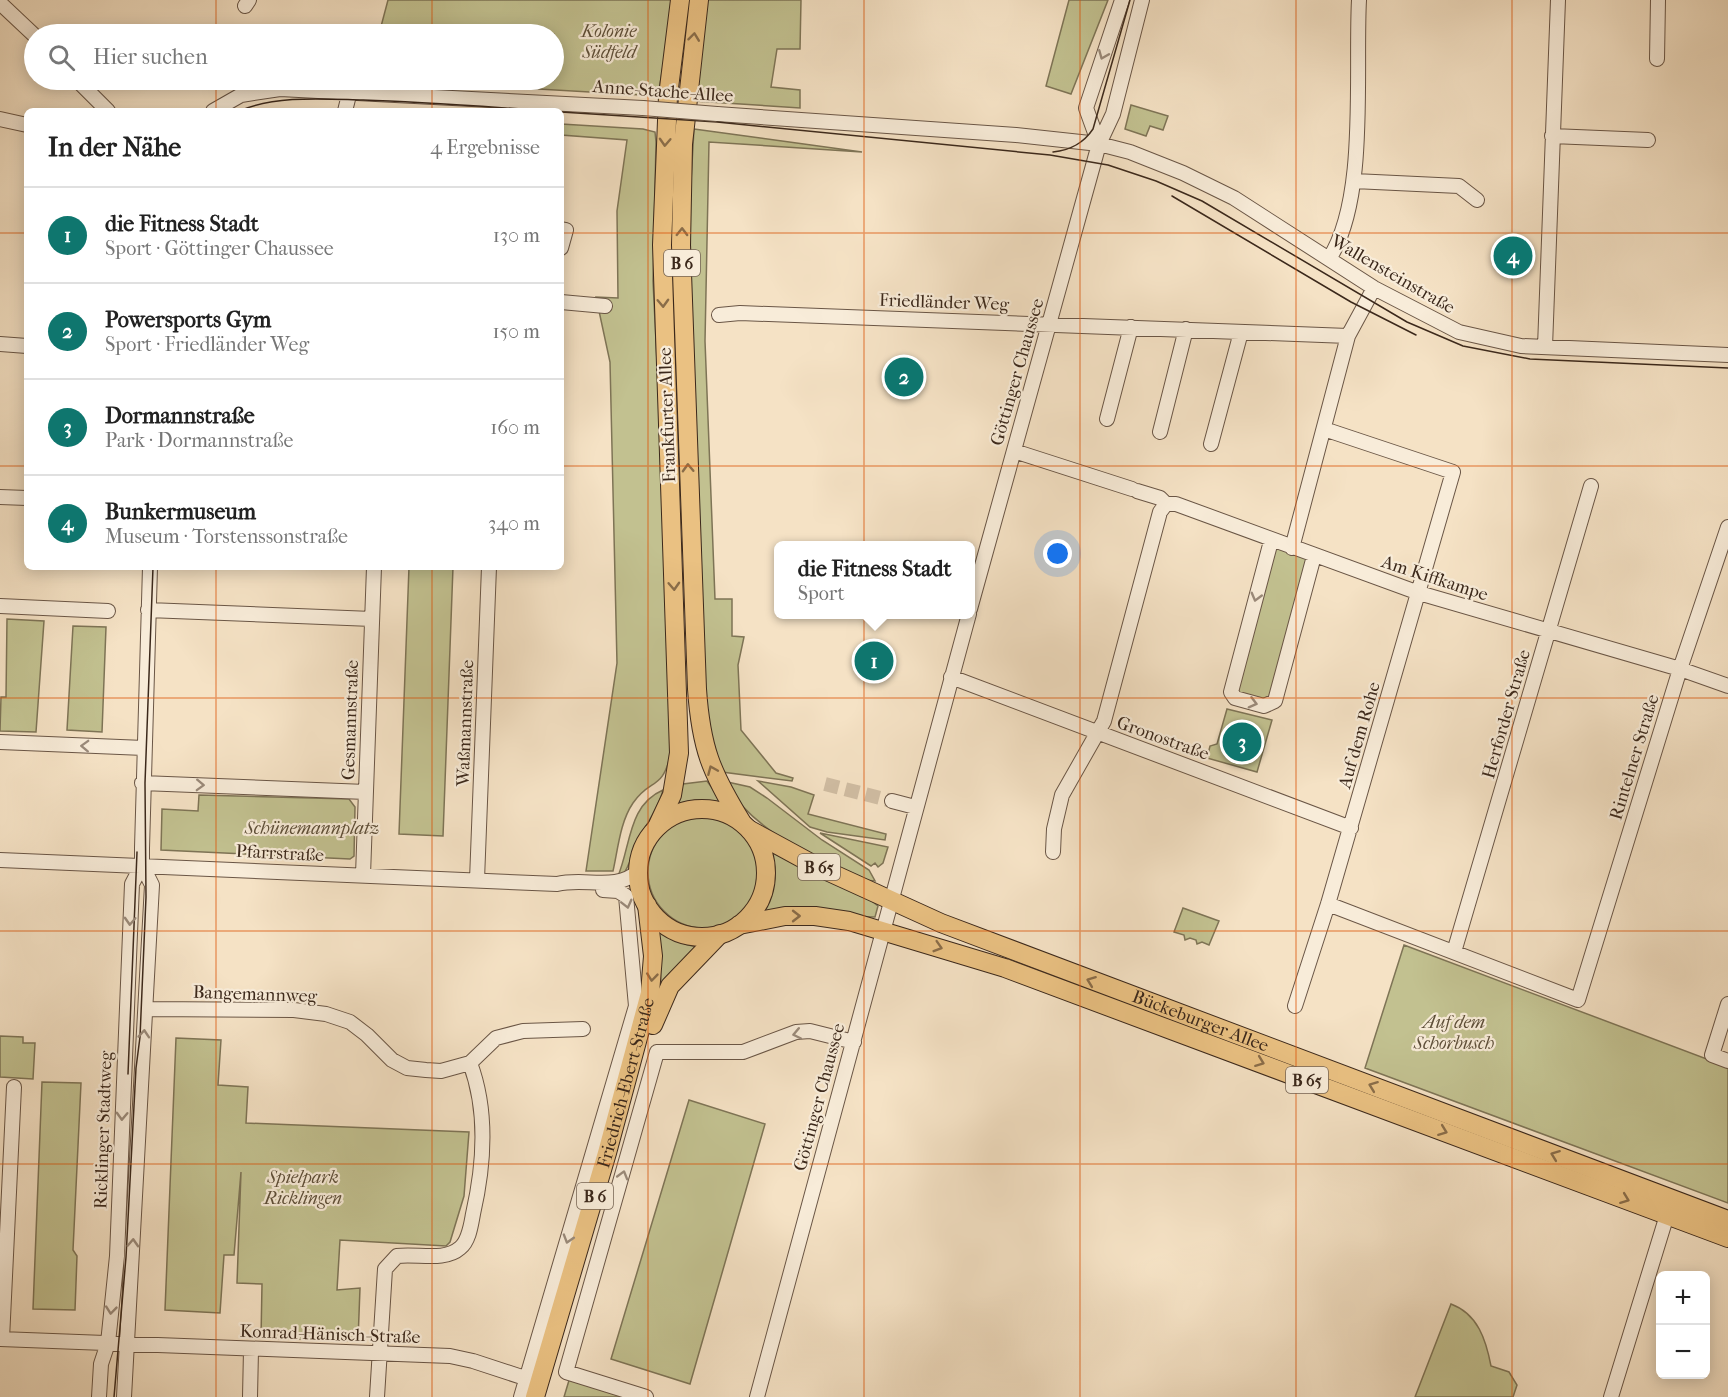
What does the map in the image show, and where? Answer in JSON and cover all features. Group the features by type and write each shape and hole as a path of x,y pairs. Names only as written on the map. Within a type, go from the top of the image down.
{"main road":[{"name":"Frankfurter Allee","path":"657,827 672,795 679,753 662,233 668,96 680,0"},
{"name":"Frankfurter Allee","path":"699,0 683,144 681,245 696,678 699,721 705,753 716,780 745,826"},
{"path":"657,827 668,819 691,810 717,811 745,826"},
{"name":"B 6","path":"657,827 644,847 639,871 642,894 647,904 663,923 684,934 708,936 720,934 739,925 759,903 766,874 762,850 745,826"},
{"name":"Bückeburger Allee","path":"745,826 818,867 890,901 1146,1002 1728,1220"},
{"name":"Friedrich-Ebert-Straße","path":"645,1037 653,975 653,942 647,904"},
{"name":"Bückeburger Allee","path":"739,925 785,916 815,916 882,931 1005,968 1728,1238"},
{"name":"Friedrich-Ebert-Straße","path":"537,1389 645,1037 670,986 720,934"}],"street":[{"path":"1099,144 1086,108 1122,0"},
{"name":"Göttinger Chaussee","path":"975,591 1099,144 1113,114 1142,0"},
{"path":"1329,259 1340,242 1354,181 1359,0"},
{"path":"1545,347 1558,0"},
{"path":"1657,59 1658,0"},
{"path":"0,3 24,26"},
{"path":"87,90 105,108"},
{"name":"Anne-Stache-Allee","path":"223,107 241,95 274,90"},
{"name":"Anne-Stache-Allee","path":"315,90 643,108 1005,134 1099,144"},
{"path":"346,108 350,91"},
{"path":"0,119 24,124"},
{"path":"1552,135 1648,140"},
{"name":"Wallensteinstraße","path":"1099,144 1130,152 1183,173 1234,198 1374,288 1459,332 1500,343 1545,347 1728,355"},
{"path":"1354,181 1459,186 1477,200"},
{"path":"1292,548 1348,336 1374,288"},
{"path":"564,302 605,306"},
{"name":"Friedländer Weg","path":"719,315 740,313 1050,323 1348,336"},
{"path":"1107,419 1131,327"},
{"path":"1160,432 1186,329"},
{"path":"1211,444 1241,332"},
{"path":"0,344 24,346"},
{"name":"Auf dem Rohe","path":"1294,1006 1351,828 1453,472 1324,429"},
{"name":"Am Kiffkampe","path":"1014,451 1160,498 1166,504 1176,504 1271,541 1419,593 1680,669 1728,686"},
{"name":"Herforder Straße","path":"1454,952 1591,486"},
{"path":"0,497 24,498"},
{"path":"1097,733 1104,721 1160,512 1166,504"},
{"name":"Rintelner Straße","path":"1454,952 1578,1000 1680,669 1728,527"},
{"path":"1271,541 1231,692 1234,698 1264,706 1275,701 1314,556"},
{"name":"Ricklinger Stadtweg","path":"99,1397 100,1364 117,1343 146,1009 152,885 142,865 142,783 150,570"},
{"name":"Gesmannstraße","path":"363,875 374,570"},
{"name":"Waßmannstraße","path":"477,880 489,570"},
{"path":"0,606 108,611"},
{"path":"148,610 372,619"},
{"name":"Göttinger Chaussee","path":"757,1397 854,1042 915,807 968,619"},
{"name":"Gronostraße","path":"951,677 1351,828"},
{"name":"Gronostraße","path":"1053,852 1054,829 1062,795 1097,733"},
{"path":"0,742 144,748"},
{"path":"142,783 366,792"},
{"path":"892,801 915,807"},
{"name":"Pfarrstraße","path":"0,860 557,884 568,881 617,884 631,878 639,871"},
{"name":"Ricklinger Stadtweg","path":"124,1397 128,1364 117,1343 117,1256 132,884 142,865"},
{"name":"Pfarrstraße","path":"557,884 569,889 618,891 626,896 637,995 645,1037"},
{"path":"1328,904 1454,952"},
{"path":"1728,1004 1712,1054 1728,1061"},
{"name":"Bangemannweg","path":"146,1009 294,1010 326,1014 350,1022 392,1060 407,1068 441,1071 470,1063 496,1038 522,1031 583,1029"},
{"path":"645,1037 743,1052 796,1032 810,1031 854,1042"},
{"name":"Friedrich-Ebert-Straße","path":"645,1037 566,1372 646,1397"},
{"path":"377,1397 383,1277 389,1262 397,1256 409,1254 447,1256 465,1243 470,1229 481,1172 482,1148 480,1106 470,1063"},
{"path":"1,1339 14,1087"},
{"path":"1611,1397 1667,1215"},
{"name":"Konrad-Hänisch-Straße","path":"1,1339 450,1356 474,1361 537,1389"},
{"path":"250,1397 251,1350"},
{"name":"Friedrich-Ebert-Straße","path":"521,1397 537,1389"}],"green space":[{"name":"Kolonie Südfeld","path":"388,0 674,0 658,96 555,90 564,90 564,24 382,24"},
{"path":"707,0 801,0 800,49 777,49 771,87 800,90 800,108 694,101"},
{"path":"1069,0 1108,0 1071,94 1046,86"},
{"path":"1131,105 1168,116 1163,130 1150,126 1146,136 1125,129"},
{"path":"564,124 643,129 655,132 653,281 663,484 671,753 664,774 639,795 629,810 620,836 613,871 586,871 617,663 610,362 596,297 618,298 617,211 627,140 564,135"},
{"path":"694,129 862,152 709,142 705,341 715,599 732,599 732,636 744,637 738,665 741,730 776,773 793,778 792,781 722,772 705,723 691,333 690,199"},
{"path":"1271,541 1314,556 1275,701 1235,698"},
{"path":"409,570 453,570 443,836 399,834"},
{"path":"7,619 44,621 36,732 0,731 1,697 6,697"},
{"path":"73,626 106,627 102,732 67,730"},
{"path":"1227,709 1272,720 1257,772 1207,758 1210,746 1217,744"},
{"path":"707,781 720,799 719,802 696,800 675,804 683,784"},
{"path":"723,781 750,787 767,798 822,840 869,870 875,881 864,880 786,841 751,815"},
{"path":"758,781 791,787 814,795 808,814 886,834 885,840 827,832 810,827"},
{"path":"663,790 659,803 641,834 627,868 622,876 618,876 637,816 643,805"},
{"name":"Schünemannplatz","path":"199,795 349,799 355,807 354,856 350,859 161,850 162,809 198,811"},
{"path":"704,816 725,820 743,833 756,851 760,872 756,893 743,911 725,924 704,928 683,924 665,911 652,893 648,872 652,851 665,833 683,820"},
{"path":"820,833 888,847 883,863 878,867 875,863 871,866"},
{"path":"771,851 869,899 878,906 875,917 766,914 763,910 770,896 773,882 774,867"},
{"path":"1183,908 1219,921 1209,945 1202,942 1197,944 1196,940 1190,938 1185,940 1184,935 1174,932"},
{"path":"658,928 685,944 696,947 661,983"},
{"name":"Auf dem Schorbusch","path":"1404,945 1728,1067 1728,1203 1365,1068"},
{"path":"0,1036 23,1037 23,1043 35,1043 33,1079 0,1077"},
{"name":"Spielpark Ricklingen","path":"176,1038 221,1040 218,1085 248,1087 246,1123 469,1132 464,1196 450,1242 446,1246 340,1240 337,1290 360,1288 358,1341 261,1338 262,1284 237,1283 241,1172 234,1255 224,1255 220,1313 165,1310"},
{"path":"42,1082 81,1083 73,1250 77,1256 75,1310 33,1309"},
{"path":"689,1100 765,1124 690,1384 611,1359"},
{"path":"1451,1304 1460,1308 1474,1321 1483,1338 1491,1366 1509,1372 1517,1385 1513,1397 1415,1397"},
{"path":"570,1377 634,1397 564,1397"}],"tunnel":[{"path":"825,784 892,801"}],"tram line":[{"path":"1053,152 1076,145 1093,129 1130,0"},
{"path":"248,108 284,100 316,99 505,108"},
{"path":"564,112 717,122 1050,155 1108,165 1156,181 1202,201 1407,322 1463,346 1530,359 1728,368"},
{"path":"1172,196 1351,302 1416,335"},
{"path":"114,1397 126,1257 136,1068 140,1037 146,897 145,783 153,570"},
{"path":"128,1074 137,852"}],"place":[{"name":"Bunkermuseum","path":"1513,256"},
{"name":"Powersports Gym","path":"904,377"},
{"name":"die Fitness Stadt","path":"874,661"},
{"name":"Dormannstraße","path":"1242,742"}]}
